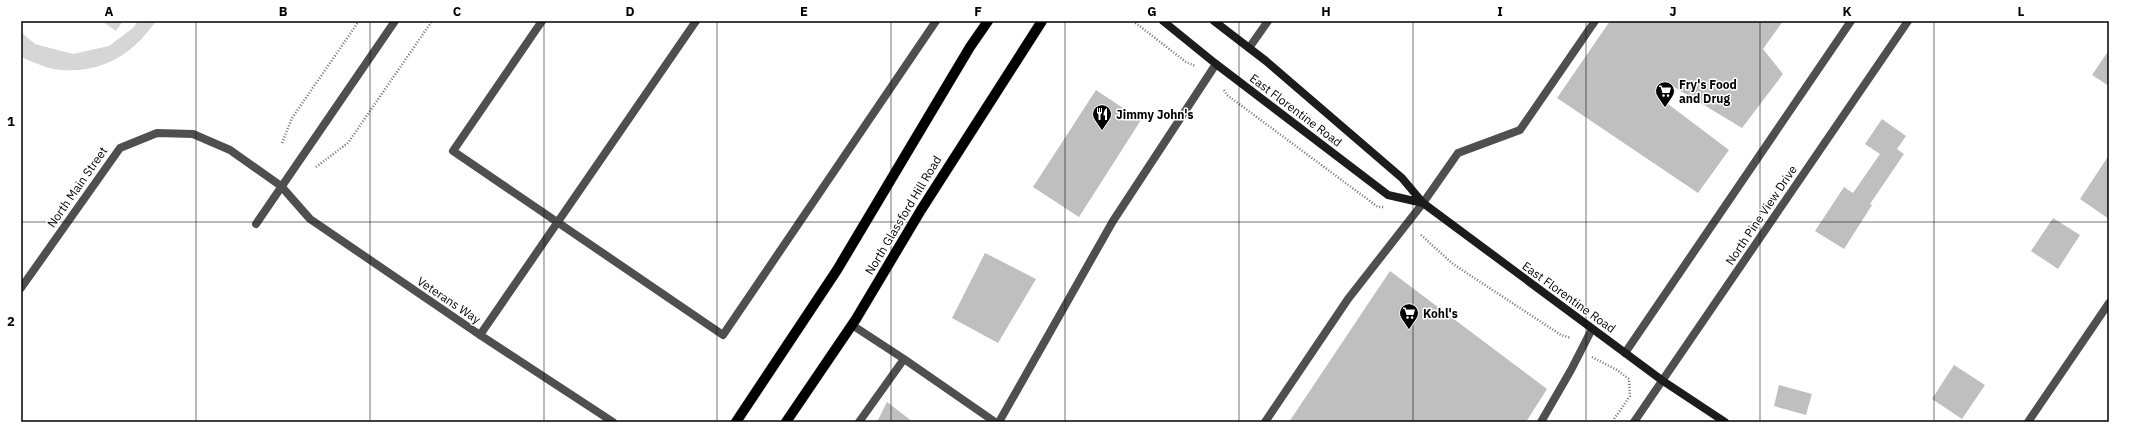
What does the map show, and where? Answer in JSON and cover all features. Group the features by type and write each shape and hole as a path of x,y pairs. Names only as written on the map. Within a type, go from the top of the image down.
{"main road":[{"path":"736,422 837,270 950,80 988,21"},
{"name":"North Glassford Hill Road","path":"786,422 852,325 928,197 1042,21"}],"street":[{"path":"256,224 395,21"},
{"path":"542,21 453,151 723,335 936,21"},
{"path":"480,335 696,21"},
{"name":"East Florentine Road","path":"1163,21 1216,64 1388,195 1423,203"},
{"name":"East Florentine Road","path":"1214,21 1250,48 1402,178 1423,203 1663,381 1725,422"},
{"path":"1250,48 1268,21"},
{"path":"1265,422 1348,299 1423,203 1458,152 1520,130 1595,21"},
{"path":"1625,353 1851,21"},
{"name":"North Pine View Drive","path":"1634,422 1908,21"},
{"path":"999,422 1113,221 1216,64"},
{"name":"North Main Street","path":"21,288 120,148 157,133 193,134 230,150 281,186"},
{"name":"Veterans Way","path":"281,186 310,219 480,335 613,422"},
{"path":"2028,422 2109,303"},
{"path":"852,325 904,358 995,422"},
{"path":"1541,422 1571,370 1592,329"},
{"path":"859,422 904,358"}],"path":[{"path":"282,143 292,118 359,21"},
{"path":"316,167 348,143 432,21"},
{"path":"1133,21 1186,62 1195,66"},
{"path":"1224,90 1227,95 1378,207 1385,207"},
{"path":"1421,235 1453,264 1561,335 1571,338"},
{"path":"1592,357 1617,370 1629,379 1630,396 1612,422"}],"shaded area":[{"path":"102,21 123,21 116,31"},
{"path":"138,21 156,21 137,43 126,52 103,65 75,70 60,70 42,66 21,56 21,32 35,44 73,54 109,46 133,28"}],"building":[{"name":"Fry's Food and Drug","path":"1610,21 1783,21 1763,49 1783,74 1742,128 1669,84 1660,98 1729,150 1698,193 1557,98"},
{"path":"2109,50 2109,86 2092,75"},
{"path":"1096,90 1141,120 1079,217 1033,187"},
{"path":"1882,119 1906,136 1897,149 1904,154 1870,204 1872,205 1844,249 1815,231 1844,187 1853,193 1880,154 1865,144"},
{"path":"2109,155 2109,219 2080,199"},
{"path":"2053,218 2080,235 2058,269 2031,251"},
{"path":"985,253 1036,279 998,343 952,318"},
{"name":"Kohl's","path":"1390,271 1547,389 1526,422 1289,422"},
{"path":"1954,365 1985,385 1962,419 1932,399"},
{"path":"1779,385 1812,394 1806,415 1774,406"},
{"path":"887,402 913,422 877,422"}],"place":[{"name":"Fry's Food and Drug","path":"1665,108"},
{"name":"Jimmy John's","path":"1102,131"},
{"name":"Kohl's","path":"1409,330"}]}
